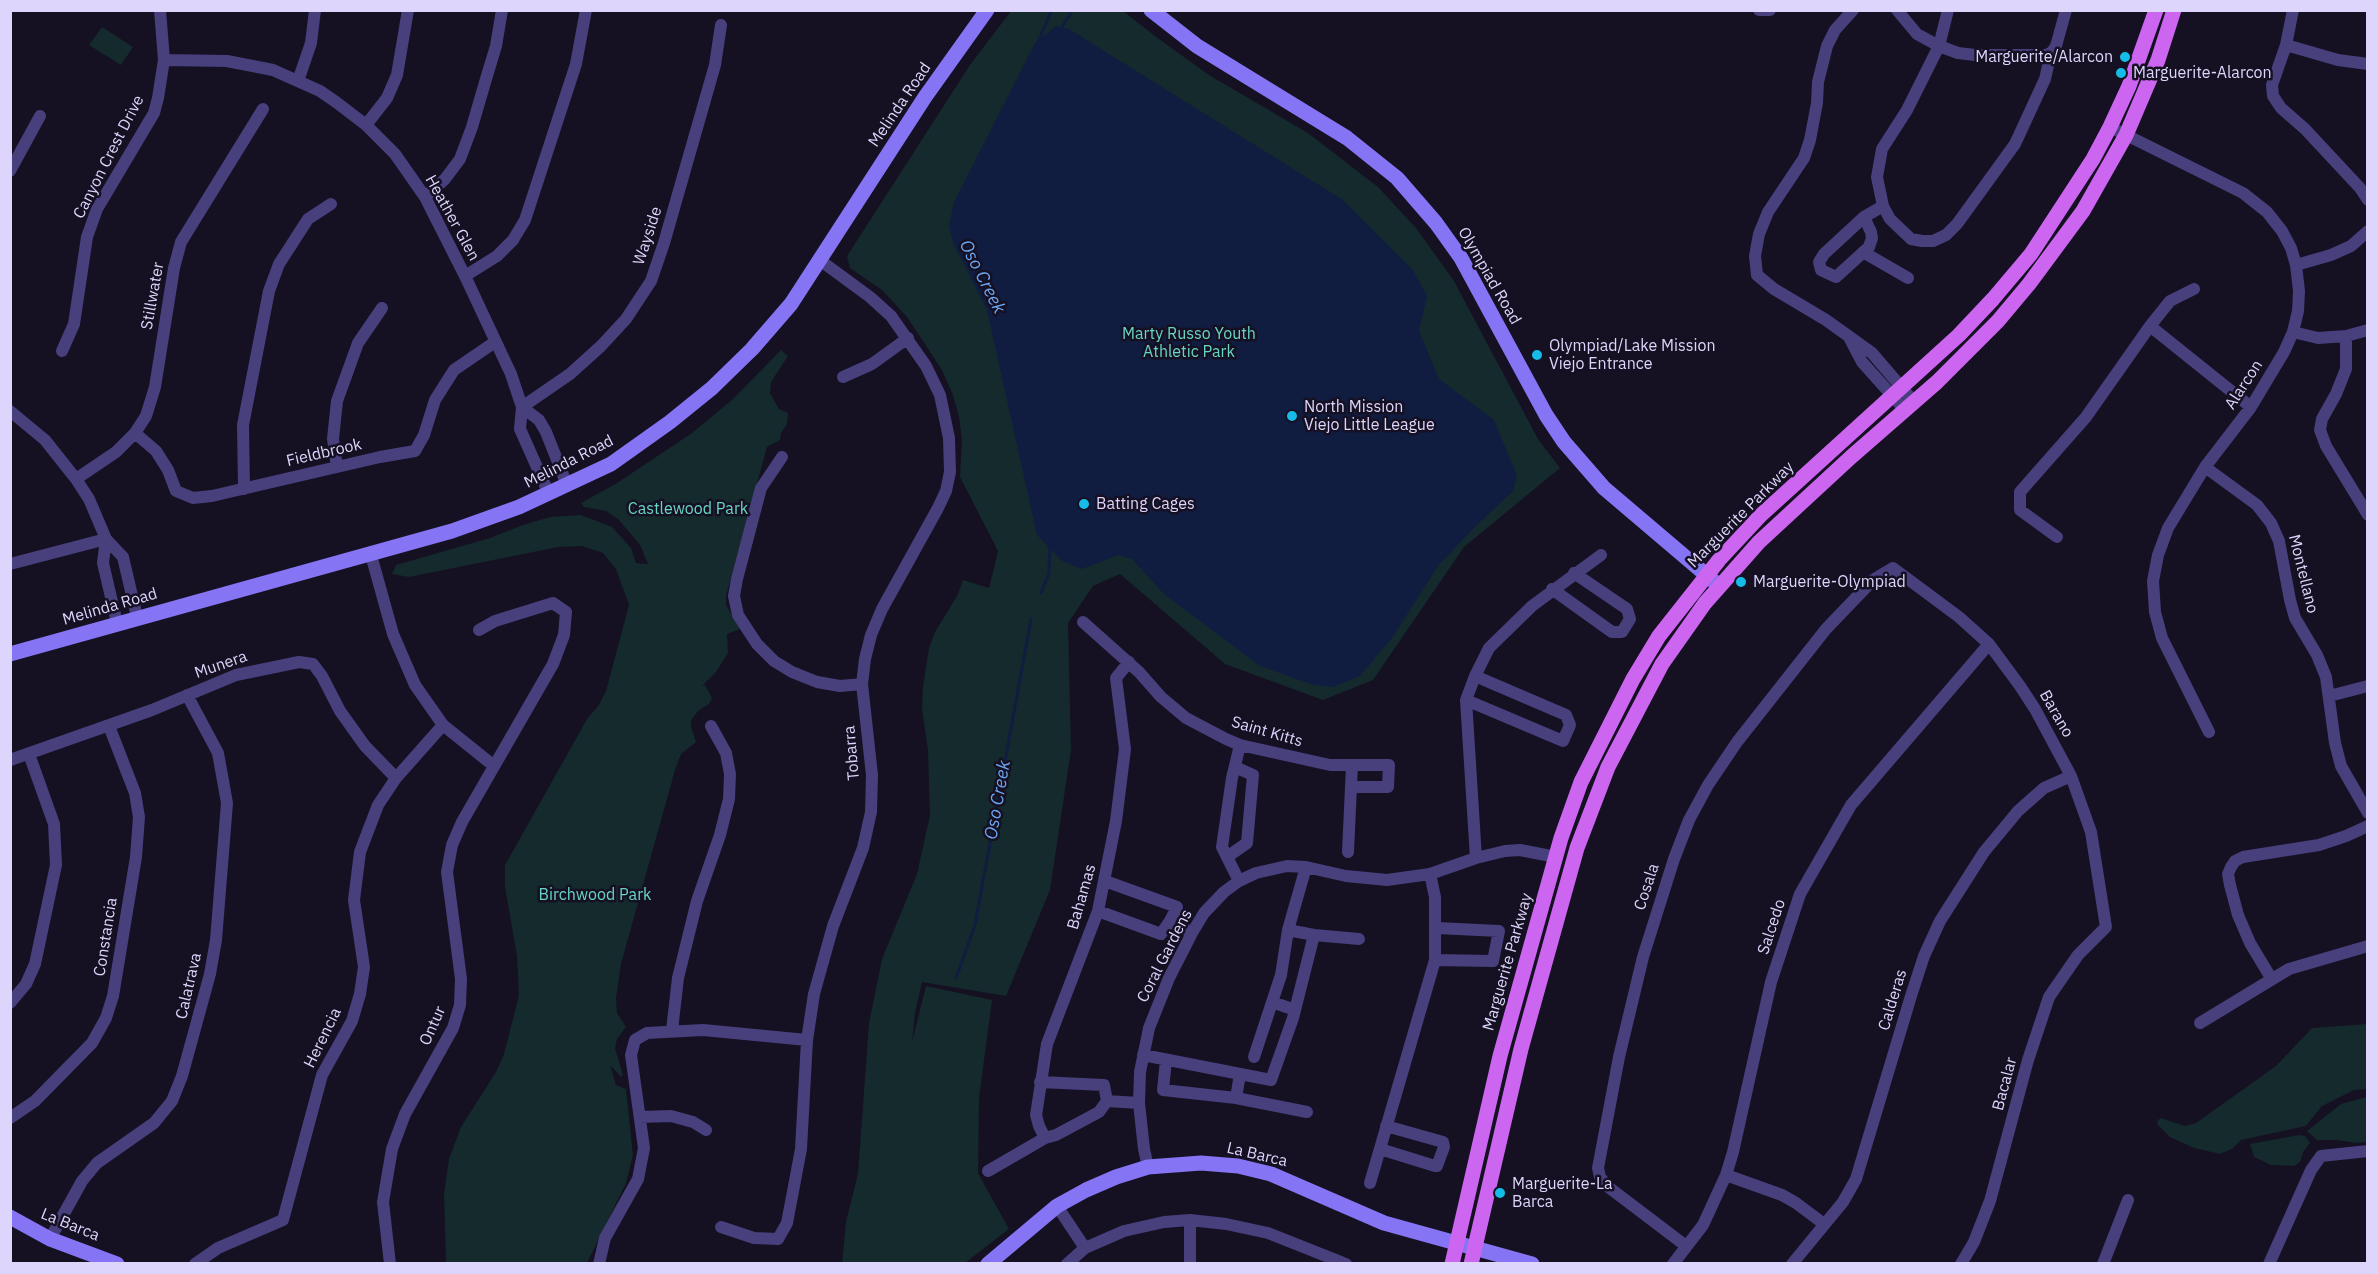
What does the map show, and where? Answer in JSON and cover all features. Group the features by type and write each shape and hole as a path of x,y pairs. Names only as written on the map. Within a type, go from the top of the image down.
{"main road":[{"name":"Melinda Road","path":"10,654 452,531 549,494 611,464 670,422 712,388 776,322 821,261 925,97 987,10"},
{"name":"Olympiad Road","path":"1151,10 1207,52 1347,138 1396,178 1436,223 1461,258 1546,415 1564,442 1604,488 1719,586"},
{"name":"Marguerite Parkway","path":"1452,1263 1500,1056 1556,857 1581,782 1633,678 1659,636 1706,575 1761,515 1959,335 2031,254 2093,159 2110,128 2129,86 2156,10"},
{"name":"Marguerite Parkway","path":"1473,1256 1521,1049 1577,848 1608,767 1662,663 1719,586 1759,542 1937,382 1998,321 2029,284 2083,210 2126,135 2158,60 2174,10"},
{"name":"La Barca","path":"988,1263 1057,1206 1116,1177 1149,1167 1202,1163 1238,1166 1271,1174 1296,1183 1364,1215 1455,1243 1473,1256 1532,1263"},
{"name":"La Barca","path":"10,1217 50,1239 112,1262"}],"street":[{"name":"Canyon Crest Drive","path":"62,351 74,324 87,237 97,209 154,113 164,60 160,10"},
{"path":"298,81 311,43 315,10"},
{"path":"366,125 387,98 397,75 408,10"},
{"path":"425,197 445,179 460,159 493,57 502,10"},
{"path":"465,276 497,256 513,240 525,220 576,64 586,10"},
{"path":"1759,10 1770,10"},
{"path":"1853,10 1836,30 1827,46 1818,82 1817,103 1810,140 1804,158 1768,212 1759,234 1755,256 1757,275 1774,289 1826,320 1872,353 1897,392 1909,406"},
{"path":"1897,10 1917,34 1958,53 1975,55 2046,55 2056,46 2066,10"},
{"path":"1948,10 1939,46 1907,110 1882,149 1876,177 1883,206 1890,219 1911,239 1933,241 1946,235 1957,224 2015,144 2045,80 2048,66 2046,55"},
{"path":"2293,10 2286,45 2272,85 2273,96 2281,108 2305,129 2360,188 2367,200"},
{"name":"Wayside","path":"522,407 570,374 601,346 626,319 651,281 715,65 721,25"},
{"path":"2286,45 2338,60 2367,64"},
{"name":"Heather Glen","path":"164,60 204,59 251,64 273,70 320,92 366,125 395,154 425,197 511,374 522,407 520,429 549,494"},
{"name":"Stillwater","path":"76,479 116,452 135,433 146,416 155,387 174,268 181,242 263,109"},
{"path":"10,171 40,116"},
{"name":"Alarcon","path":"2110,128 2243,193 2267,212 2282,231 2295,265 2299,291 2298,311 2293,332 2284,352 2251,407 2205,467 2168,528 2158,555 2153,581 2155,612 2162,638 2209,732"},
{"path":"244,489 243,425 269,291 279,264 308,219 331,204"},
{"path":"1864,217 1872,238 1869,247 1836,277 1821,270 1819,262 1824,254 1864,217 1883,206"},
{"path":"2295,265 2331,255 2351,246 2367,231"},
{"path":"1863,252 1908,278"},
{"name":"Tobarra","path":"721,1227 754,1238 778,1239 788,1223 802,1139 807,1040 814,994 833,926 864,848 871,812 872,775 862,684 865,659 871,635 882,609 938,508 946,491 950,471 949,438 940,394 926,366 891,316 870,297 821,261"},
{"path":"2057,537 2020,510 2020,492 2086,417 2170,301 2194,289"},
{"path":"337,467 333,439 337,401 358,343 382,308"},
{"path":"2150,326 2251,407"},
{"path":"2293,332 2318,338 2346,336 2367,330"},
{"path":"1848,335 1862,362 1897,392"},
{"path":"2346,336 2346,369 2322,419 2320,430 2326,446 2367,515"},
{"path":"843,377 872,364 908,338"},
{"name":"Fieldbrook","path":"135,433 156,451 168,470 176,491 193,498 415,451 424,435 435,400 454,370 495,342"},
{"path":"1862,362 1872,353"},
{"path":"522,407 539,425 556,454 567,485"},
{"path":"10,411 45,440 76,479 89,500 106,539 123,557 137,617"},
{"path":"523,436 539,425"},
{"path":"782,457 761,488 737,579 734,597 738,615 757,644 774,661 792,672 818,682 840,686 862,684"},
{"name":"Montellano","path":"2205,467 2257,505 2271,523 2279,541 2295,618 2317,656 2326,677 2335,743 2341,766 2367,813"},
{"path":"10,564 106,539"},
{"path":"106,539 103,563 117,623"},
{"path":"371,555 393,634 415,685 443,724 494,766"},
{"path":"1476,858 1466,700 1475,676 1489,648 1552,589 1601,555"},
{"path":"105,572 125,567"},
{"name":"Barano","path":"1893,568 1943,605 1989,644 2020,686 2071,776 2091,832 2106,927"},
{"name":"Cosala","path":"1686,1246 1607,1186 1600,1177 1598,1168 1619,1057 1643,957 1674,859 1689,820 1708,785 1737,742 1826,629 1874,580 1893,568"},
{"path":"1552,589 1612,632 1622,632 1630,619 1627,609 1574,573"},
{"name":"Ontur","path":"390,1263 383,1202 392,1149 405,1113 453,1028 460,1005 461,979 447,872 452,845 462,822 553,664 564,634 566,612 553,603 495,621 479,630"},
{"name":"Saint Kitts","path":"1083,622 1129,662 1161,697 1186,718 1240,745 1330,765 1389,765 1388,787 1352,787"},
{"name":"Salcedo","path":"1673,1263 1702,1225 1726,1175 1771,982 1800,894 1851,805 1989,644"},
{"name":"Munera","path":"10,760 109,726 236,675 299,662 313,664 322,675 340,711 359,737 396,778"},
{"name":"Bahamas","path":"1045,1138 1036,1115 1047,1044 1098,911 1106,880 1122,783 1125,749 1116,678 1129,662"},
{"path":"1466,700 1563,741 1570,725 1566,716 1475,676"},
{"path":"2329,696 2367,686"},
{"name":"Calatrava","path":"50,1239 82,1181 98,1163 154,1123 171,1101 182,1076 210,974 216,940 227,803 218,753 187,695"},
{"name":"Herencia","path":"195,1263 218,1248 283,1220 322,1075 352,1021 360,994 364,967 354,900 360,852 378,805 396,778 443,724"},
{"name":"Constancia","path":"10,1118 35,1101 92,1043 106,1018 113,996 136,856 139,817 135,793 109,726"},
{"path":"672,1030 678,978 697,901 720,835 729,799 730,774 726,753 711,726"},
{"path":"1239,881 1222,848 1240,745"},
{"path":"10,1003 26,984 35,964 56,864 54,824 29,754"},
{"path":"1348,852 1352,765"},
{"path":"1227,857 1247,843 1253,775 1235,767"},
{"name":"Calderas","path":"1792,1263 1843,1202 1856,1179 1924,956 1940,921 1984,852 2018,811 2044,788 2071,776"},
{"path":"2271,978 2250,943 2238,915 2228,874 2235,861 2243,857 2319,845 2367,826"},
{"name":"Coral Gardens","path":"1149,1167 1144,1149 1139,1103 1143,1055 1156,1008 1192,933 1204,913 1224,892 1239,881 1256,873 1287,866 1306,867 1371,879 1408,878 1430,874 1476,858 1520,850 1556,857"},
{"path":"1254,1057 1281,975 1288,930 1306,867"},
{"path":"1370,1183 1435,960 1437,928 1435,897 1430,874"},
{"path":"1098,911 1161,934 1177,908 1106,880"},
{"path":"1170,921 1192,933"},
{"name":"Bacalar","path":"1961,1263 1974,1242 1990,1202 2028,1060 2049,997 2078,955 2106,927"},
{"path":"1435,960 1493,961 1499,931 1437,928"},
{"path":"1288,930 1359,939"},
{"path":"1143,1055 1271,1080 1295,1010 1314,935"},
{"path":"2200,1023 2271,978 2309,961 2367,946"},
{"path":"1272,1002 1295,1010"},
{"path":"599,1263 605,1238 638,1179 644,1148 631,1054 635,1040 647,1033 703,1030 807,1040"},
{"path":"1166,1060 1163,1090 1236,1098 1307,1112"},
{"path":"1236,1098 1239,1074"},
{"path":"988,1171 1045,1138 1056,1135 1100,1112 1107,1101 1104,1085 1040,1082"},
{"path":"1107,1101 1139,1103"},
{"path":"640,1117 671,1116 693,1122 706,1130"},
{"path":"1380,1149 1435,1167 1444,1147 1443,1142 1386,1126"},
{"path":"2269,1263 2311,1170 2321,1155 2367,1151"},
{"path":"1726,1175 1782,1195 1824,1224"},
{"path":"2103,1263 2128,1200"},
{"path":"1057,1206 1085,1248"},
{"path":"1190,1220 1190,1263"},
{"path":"1066,1263 1085,1248 1124,1231 1164,1222 1190,1220 1226,1224 1268,1233 1346,1263"}],"green space":[{"name":"Marty Russo Youth Athletic Park","path":"1011,11 1123,11 1209,75 1308,133 1378,187 1416,228 1454,281 1538,439 1560,468 1464,547 1373,680 1323,700 1225,664 1120,574 1093,586 1068,623 1071,750 1050,890 1006,996 922,982 915,1013 912,1042 926,986 992,1000 979,1098 978,1173 1009,1229 965,1263 842,1264 846,1221 858,1174 869,1023 882,959 917,874 930,815 928,751 922,708 929,648 963,580 989,588 998,551 960,477 962,440 959,417 953,395 942,370 907,317 882,290 850,268 847,256 970,65"},
{"path":"102,27 133,47 121,65 89,45"},
{"path":"781,350 788,356 771,382 770,393 779,409 788,413 787,424 781,433 780,440 767,447 726,596 726,605 740,629 727,634 728,653 716,672 702,686 705,685 712,698 709,704 699,710 691,720 696,742 681,754 675,770 621,964 616,998 617,1013 626,1027 617,1039 615,1048 623,1075 621,1077 610,1065 616,1085 626,1089 633,1155 626,1183 587,1263 446,1263 444,1194 449,1159 461,1127 496,1072 504,1054 519,995 517,956 505,887 505,865 587,719 599,705 606,691 629,605 616,569 603,553 582,546 558,547 409,577 392,574 396,565 490,538 523,525 550,517 581,515 612,527 631,548 636,563 648,564 640,545 618,519 606,511 584,507 581,503 617,483 692,433 733,399"},
{"path":"2367,1024 2367,1089 2354,1090 2322,1106 2306,1126 2241,1140 2232,1149 2220,1154 2194,1148 2170,1137 2157,1124 2161,1118 2185,1126 2196,1123 2276,1066 2312,1028"},
{"path":"2367,1097 2367,1142 2317,1140 2307,1131 2341,1104"},
{"path":"2299,1135 2305,1136 2310,1143 2303,1152 2300,1162 2294,1166 2271,1165 2254,1157 2250,1144"}],"water":[{"name":"Marty Russo Youth Athletic Park","path":"1056,26 1069,29 1343,200 1413,270 1427,296 1419,331 1439,379 1494,420 1517,476 1513,491 1438,566 1392,638 1360,676 1333,687 1314,685 1260,666 1164,594 1132,559 1118,555 1082,569 1062,561 1037,535 987,310 953,243 949,225 954,202 1035,43"}],"waterway":[{"name":"Oso Creek","path":"1038,42 1052,10"},
{"path":"1062,27 1073,10"},
{"name":"Oso Creek","path":"1041,593 1049,573 1050,545"},
{"name":"Oso Creek","path":"956,978 975,925 1031,619"}],"place":[{"name":"Marguerite/Alarcon","path":"2125,57"},
{"name":"Marguerite-Alarcon","path":"2121,73"},
{"name":"Olympiad/Lake Mission Viejo Entrance","path":"1537,355"},
{"name":"North Mission Viejo Little League","path":"1292,416"},
{"name":"Batting Cages","path":"1084,504"},
{"name":"Marguerite-Olympiad","path":"1741,582"},
{"name":"Marguerite-La Barca","path":"1500,1193"}],"park label":[{"name":"Castlewood Park","path":"688,509"},
{"name":"Birchwood Park","path":"595,895"}]}
